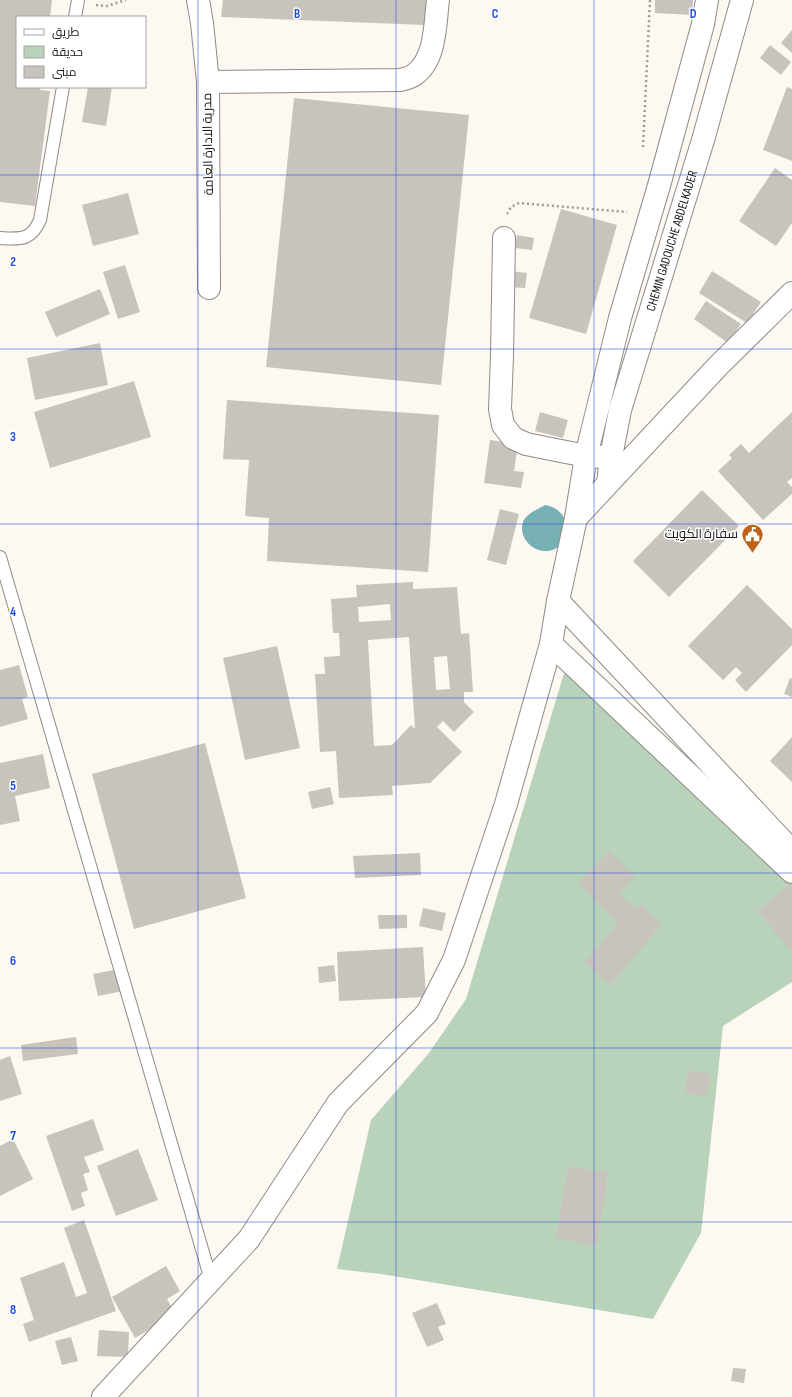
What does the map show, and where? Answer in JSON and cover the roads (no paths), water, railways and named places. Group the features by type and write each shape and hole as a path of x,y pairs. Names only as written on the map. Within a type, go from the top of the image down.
{"street":[{"name":"مدرية الادارة العامة","path":"198,0 202,22 208,82 209,288"},
{"path":"208,82 400,80 414,76 426,64 431,50 438,0"},
{"path":"103,1397 249,1239 338,1103 427,1013 454,960 506,804 551,644 558,601 576,518 586,456 620,318 662,175 703,24 708,0"},
{"name":"CHEMIN GADOUCHE ABDELKADER","path":"608,483 611,457 620,410 704,140 742,0"},
{"path":"504,238 500,410 503,425 513,438 526,444 586,456 611,457"},
{"path":"576,518 718,366 792,293"},
{"path":"558,601 792,851"},
{"path":"551,644 792,872"}],"lane":[{"path":"75,16 78,0"},
{"path":"0,238 19,239 28,236 36,229 40,220 63,88"},
{"path":"0,557 211,1280"}],"water":[{"path":"545,505 558,510 563,515 566,522 561,545 551,550 541,551 531,546 524,538 522,528 523,522 532,512"}],"place":[{"name":"سفارة الكويت","path":"753,554"}]}
